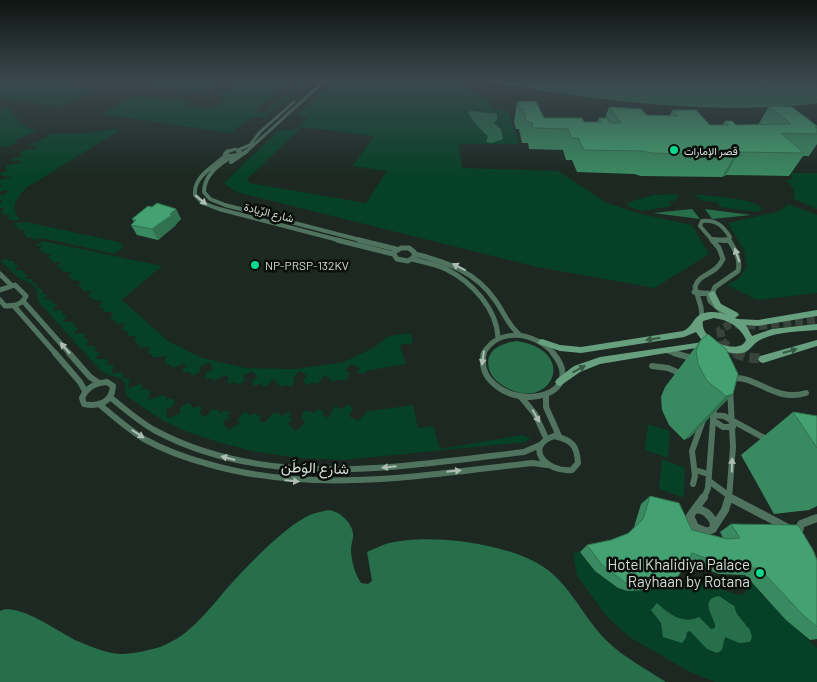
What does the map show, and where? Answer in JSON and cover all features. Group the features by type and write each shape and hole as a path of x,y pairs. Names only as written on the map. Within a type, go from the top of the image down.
{"street":[{"path":"209,176 233,156 239,154 238,150 250,145 260,132 281,114"},
{"path":"209,176 244,154 287,114"},
{"name":"شارع الرِّيادة","path":"238,150 226,152 226,155 200,178 195,186 195,195 203,203 219,209 395,252"},
{"path":"226,155 233,156"},
{"name":"شارع الرِّيادة","path":"209,176 204,185 204,192 217,203 395,252"},
{"path":"729,239 722,241 709,237 700,226 702,221 710,220 720,224 729,234 729,239 740,260 738,272 735,276 717,285 710,294 710,301 747,331 750,342"},
{"path":"694,292 701,278 716,272 722,265 722,254 713,239"},
{"path":"498,338 498,328 494,316 474,290 458,276 446,269 412,259 399,260 395,258 395,252 409,248 415,254 452,264 465,270 480,282 494,299 509,326 520,335 567,349 593,349 684,334 692,331 700,321 716,315 752,324 817,313"},
{"path":"412,259 415,254"},
{"path":"0,274 10,285"},
{"path":"474,290 480,282"},
{"path":"0,289 10,285 18,286 26,294 24,301 14,306 5,306 0,300"},
{"path":"694,292 710,294 718,306 734,315 744,318 775,319"},
{"path":"694,292 702,309 700,321 701,334 717,346"},
{"path":"24,301 90,377 99,383"},
{"path":"14,306 80,382 85,391 99,383 110,383 114,386 114,391 110,397 99,404"},
{"path":"520,335 498,338 488,344 482,354 483,370 497,388 521,397 530,398 546,394 578,368 589,364 696,345 738,350 745,348 756,337 764,334 817,327"},
{"path":"542,342 554,352 561,363 560,382"},
{"path":"763,359 817,344"},
{"path":"666,351 682,354 703,363"},
{"path":"652,366 668,368 693,378"},
{"path":"713,398 714,418 704,500 690,516 695,527 707,532 713,530 724,513 729,497 733,424 730,382 735,377 746,379 759,387 783,395 794,396 806,393"},
{"name":"شارع الوَطَن","path":"85,391 82,398 84,404 91,406 99,404 135,432 174,453 218,468 264,478 308,482 352,482 532,463 547,464"},
{"path":"546,394 546,407 559,436"},
{"name":"شارع الوَطَن","path":"110,397 144,424 182,443 238,461 284,468 336,471 369,469 524,452 540,445"},
{"path":"521,397 536,414 546,438"},
{"path":"693,484 695,470 692,447 701,429 703,413 714,418 723,427 733,424"},
{"path":"714,418 724,416 733,424 775,444"},
{"path":"559,436 567,439 574,445 579,454 578,463 572,470 562,471 547,464 540,455 540,445 546,438 559,436"},
{"path":"695,470 708,478 729,497 799,536 801,524 817,518"},
{"path":"696,509 707,513 713,519 714,527"}],"shaded area":[{"path":"0,114 14,114 22,125 37,131 15,140 17,142 10,146 0,147"},
{"path":"103,114 269,114 265,117 252,117 231,133"},
{"path":"469,114 497,114 497,120 494,123 501,129 503,139 492,143 486,142 488,136"},
{"path":"509,114 519,144 459,144 462,168 558,171 607,203 641,214 692,225 709,254 655,288 537,267 236,192 224,183 279,130 295,130 308,118 296,115","holes":["302,127 374,136 353,166 387,171 366,203 250,183 247,179"]},
{"path":"120,130 26,188 17,199 14,207 17,216 21,220 9,220 7,219 10,215 2,215 4,213 1,212 4,208 0,208 0,203 3,200 0,200 0,195 4,195 9,191 4,190 0,192 0,187 2,186 0,185 0,180 12,177 0,176 1,173 9,170 5,169 7,165 21,163 19,160 11,161 22,156 19,154 23,150 36,149 35,146 28,147 33,143 40,142 39,140 49,136 48,134 86,133"},
{"path":"791,173 817,173 817,209 794,199 794,190 786,180 793,179"},
{"path":"677,194 679,196 676,196 678,199 675,199 676,201 668,201 672,206 642,211 629,207 626,203 653,195"},
{"path":"693,194 751,202 763,209 756,212 720,207 717,202 703,201"},
{"path":"788,204 817,215 817,293 757,300 727,285 739,278 747,266 744,251 728,223 780,211"},
{"path":"692,209 700,219 653,213"},
{"path":"705,209 751,215 712,219"},
{"path":"26,222 119,242 124,247 114,254 42,238 32,240 33,237 26,238 26,235 23,234 25,230 19,230 14,225 15,223"},
{"path":"43,241 162,266 122,300 168,341 202,358 246,368 295,369 344,362 373,348 389,336 411,333 413,343 400,345 406,364 366,371 366,373 356,373 360,368 351,364 345,370 350,373 347,376 349,378 343,381 339,379 333,382 325,375 318,384 306,385 303,380 307,376 300,371 293,377 295,380 292,387 286,385 280,387 274,379 265,387 260,384 253,386 252,380 258,377 252,371 243,376 245,379 240,385 235,382 228,384 227,381 229,379 226,375 213,381 212,378 205,379 206,373 213,370 210,362 199,367 200,371 193,376 189,372 183,372 183,368 186,367 185,363 173,368 170,364 164,363 167,355 152,357 152,354 148,353 149,347 141,348 138,346 139,344 134,342 136,336 128,336 127,331 122,330 124,323 116,324 115,320 110,319 113,312 103,312 104,309 99,307 102,301 92,300 93,298 88,297 91,291 83,291 78,286 81,281 71,280 72,278 68,277 71,272 63,272 62,269 57,267 60,262 53,263 48,258 51,254 44,254 43,251 39,251 42,246 35,246"},
{"path":"10,257 7,261 14,261 14,264 19,265 15,270 22,270 23,274 28,275 25,279 31,279 33,283 38,285 37,287 43,290 42,293 47,295 43,300 51,299 52,303 57,304 53,311 62,310 62,314 67,316 63,322 74,323 73,326 78,328 74,334 83,333 85,335 84,338 89,340 86,346 94,346 96,348 95,351 100,352 96,359 106,359 108,361 107,364 114,366 111,374 121,372 124,375 123,378 130,379 127,389 140,384 143,386 142,389 150,390 148,400 163,395 166,396 166,400 170,398 175,400 173,406 166,409 167,418 180,414 180,408 187,403 191,404 192,408 200,406 202,417 209,414 213,409 218,410 220,413 228,411 230,413 227,415 229,418 223,422 228,430 240,423 237,419 243,413 247,412 250,416 254,413 261,417 259,419 264,423 273,413 279,413 281,416 289,412 292,414 289,417 292,419 288,424 296,431 305,422 301,418 304,411 313,413 319,409 328,418 335,406 342,409 349,404 353,410 349,416 358,421 366,413 364,412 413,405 418,428 433,426 440,449 522,435 524,437 531,436 526,442 344,460 300,458 256,452 185,431 162,420 129,398 121,378 106,374 100,370 38,301 37,290 33,285 18,277 1,261"},
{"path":"517,341 536,347 548,356 553,367 552,377 546,386 536,392 523,393 507,388 496,380 490,372 488,362 492,352 500,346"},
{"path":"648,424 670,431 668,458 645,450"},
{"path":"662,459 685,468 684,498 659,489"},
{"path":"328,510 344,517 350,524 353,535 352,558 355,571 361,583 368,584 372,581 367,552 389,543 406,540 447,540 491,546 511,552 530,559 554,575 606,640 627,657 666,682 0,682 0,611 7,609 27,614 75,640 111,653 131,653 160,647 190,629 246,568 287,530 309,516"},
{"path":"580,552 595,571 618,588 646,590 666,584 677,589 685,581 694,579 708,588 721,589 738,595 744,594 747,588 740,576 745,575 766,599 817,648 817,682 715,682 688,671 631,638 608,618 577,576 573,553"},
{"path":"719,596 734,606 737,614 750,630 752,637 750,642 739,643 725,637 722,650 717,653 707,649 690,631 687,632 686,638 682,643 663,637 661,623 651,610 657,603 666,611 682,619 687,620 699,617 711,629 715,628 715,625 709,604 710,600"}],"building":[{"path":"524,114 542,114 544,118 582,118 584,122 601,122 599,118 607,118 610,123 621,123 614,114 678,116 676,114 700,114 710,125 729,125 725,121 732,121 736,125 791,124 779,114 801,114 817,126 815,127 817,128 817,134 781,133 804,153 739,152 735,155 651,153 643,151 584,150 578,138 572,138 568,129 533,128 532,122 526,122"},
{"path":"157,203 176,209 170,214 172,215 152,229 131,225 136,220 132,219 148,206 152,207"},
{"path":"708,334 726,349 738,374 733,394 726,396 707,381 698,364 696,351 700,341"},
{"path":"793,412 817,416 817,448"},
{"name":"Hotel Khalidiya Palace Rayhaan by Rotana","path":"650,496 679,503 692,530 727,539 740,538 731,524 798,525 817,560 817,627 803,615 759,568 732,568 692,553 676,579 656,584 637,585 626,583 602,565 587,545 611,540 629,533 643,519"}],"tunnel":[{"path":"737,354 722,341 720,330 730,324 760,326 817,320"},
{"path":"737,354 745,357 763,359"}],"place":[{"name":"قصر الإمارات","path":"674,150"},
{"name":"NP-PRSP-132KV","path":"255,265"},
{"name":"Hotel Khalidiya Palace Rayhaan by Rotana","path":"760,573"}]}
